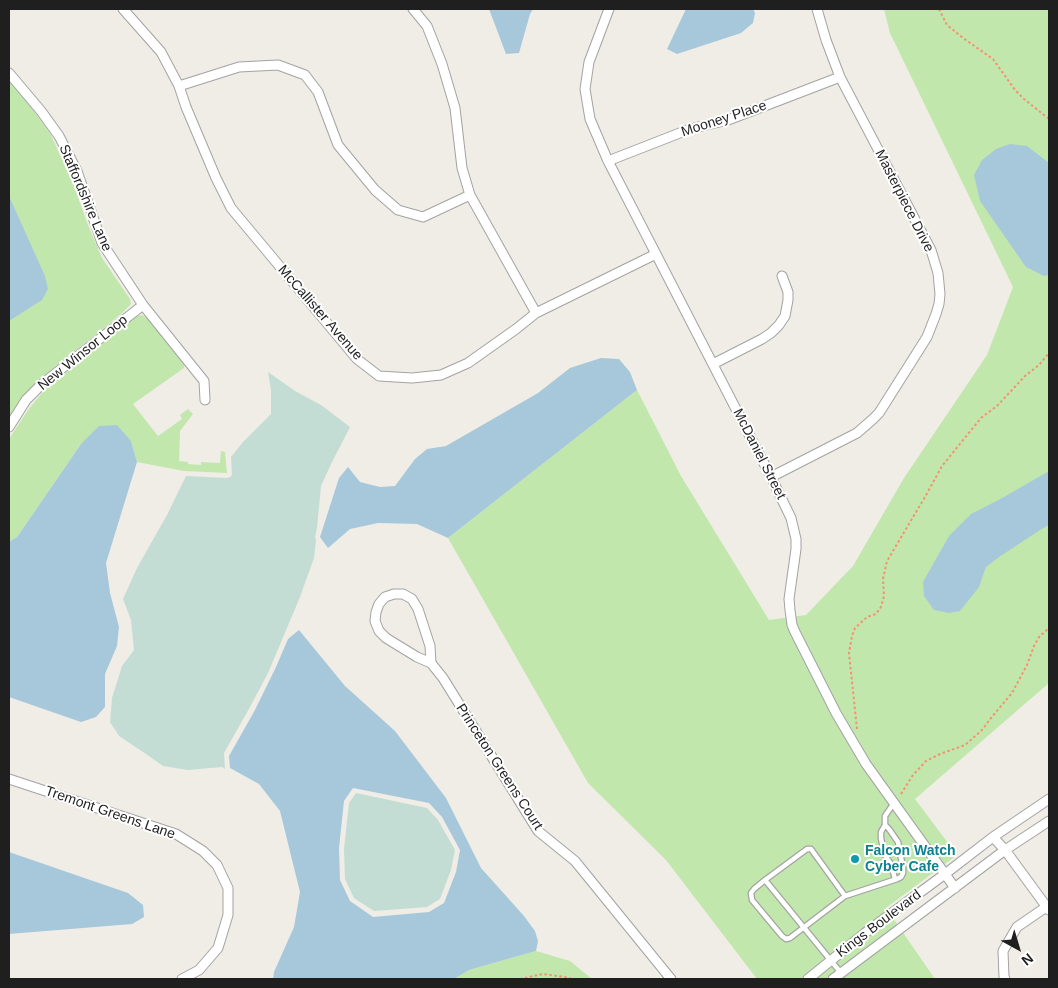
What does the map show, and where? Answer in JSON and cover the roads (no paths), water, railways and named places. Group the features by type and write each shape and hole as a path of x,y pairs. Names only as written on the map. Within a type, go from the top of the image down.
{"street":[{"name":"McCallister Avenue","path":"123,9 161,52 179,86 216,178 231,208 357,359 379,376 412,378 441,375 468,363 516,330 536,312 656,254"},
{"path":"413,9 426,26 442,64 455,108 462,168 470,195 536,312"},
{"name":"McDaniel Street","path":"609,9 589,62 585,89 590,119 608,161 791,518 796,540 789,599 792,625 800,644 836,713 866,764 955,888"},
{"name":"Masterpiece Drive","path":"771,477 857,433 874,419 927,337 936,314 940,294 938,273 931,250 840,77 817,9"},
{"path":"179,86 239,67 278,65 305,75 318,92 338,145 375,190 398,210 424,217 470,195"},
{"name":"Staffordshire Lane","path":"9,73 59,136 77,171 102,243 143,305 204,381 205,400"},
{"name":"Mooney Place","path":"608,161 690,129 728,120 840,77"},
{"path":"713,364 762,339 772,333 779,325 785,316 788,300 788,292 782,276"},
{"name":"New Winsor Loop","path":"9,427 26,400 42,384 143,305"},
{"name":"Princeton Greens Court","path":"431,663 430,646 418,609 412,599 404,594 394,594 385,597 378,604 376,612 375,621 379,631 386,638 417,657 431,663 443,678 538,831 575,861 671,979"},
{"name":"Tremont Greens Lane","path":"9,779 176,834 203,851 218,865 228,888 228,916 218,948 199,970 182,979"},
{"name":"Kings Boulevard","path":"808,979 865,933 993,837 1049,799"},
{"name":"Kings Boulevard","path":"832,979 1005,850 1049,821"},
{"path":"993,837 1048,907 1017,927 1003,951 1005,979"}],"lane":[{"path":"894,803 885,816 885,826 881,832 881,838 884,854 891,864 895,880"},
{"path":"845,896 811,849 807,849 765,880 751,893 752,900 782,936 790,938 845,896 901,877 903,873 898,842 890,829 885,826"},
{"path":"765,880 841,973"}],"place":[{"name":"Falcon Watch Cyber Cafe","path":"855,859"}]}
